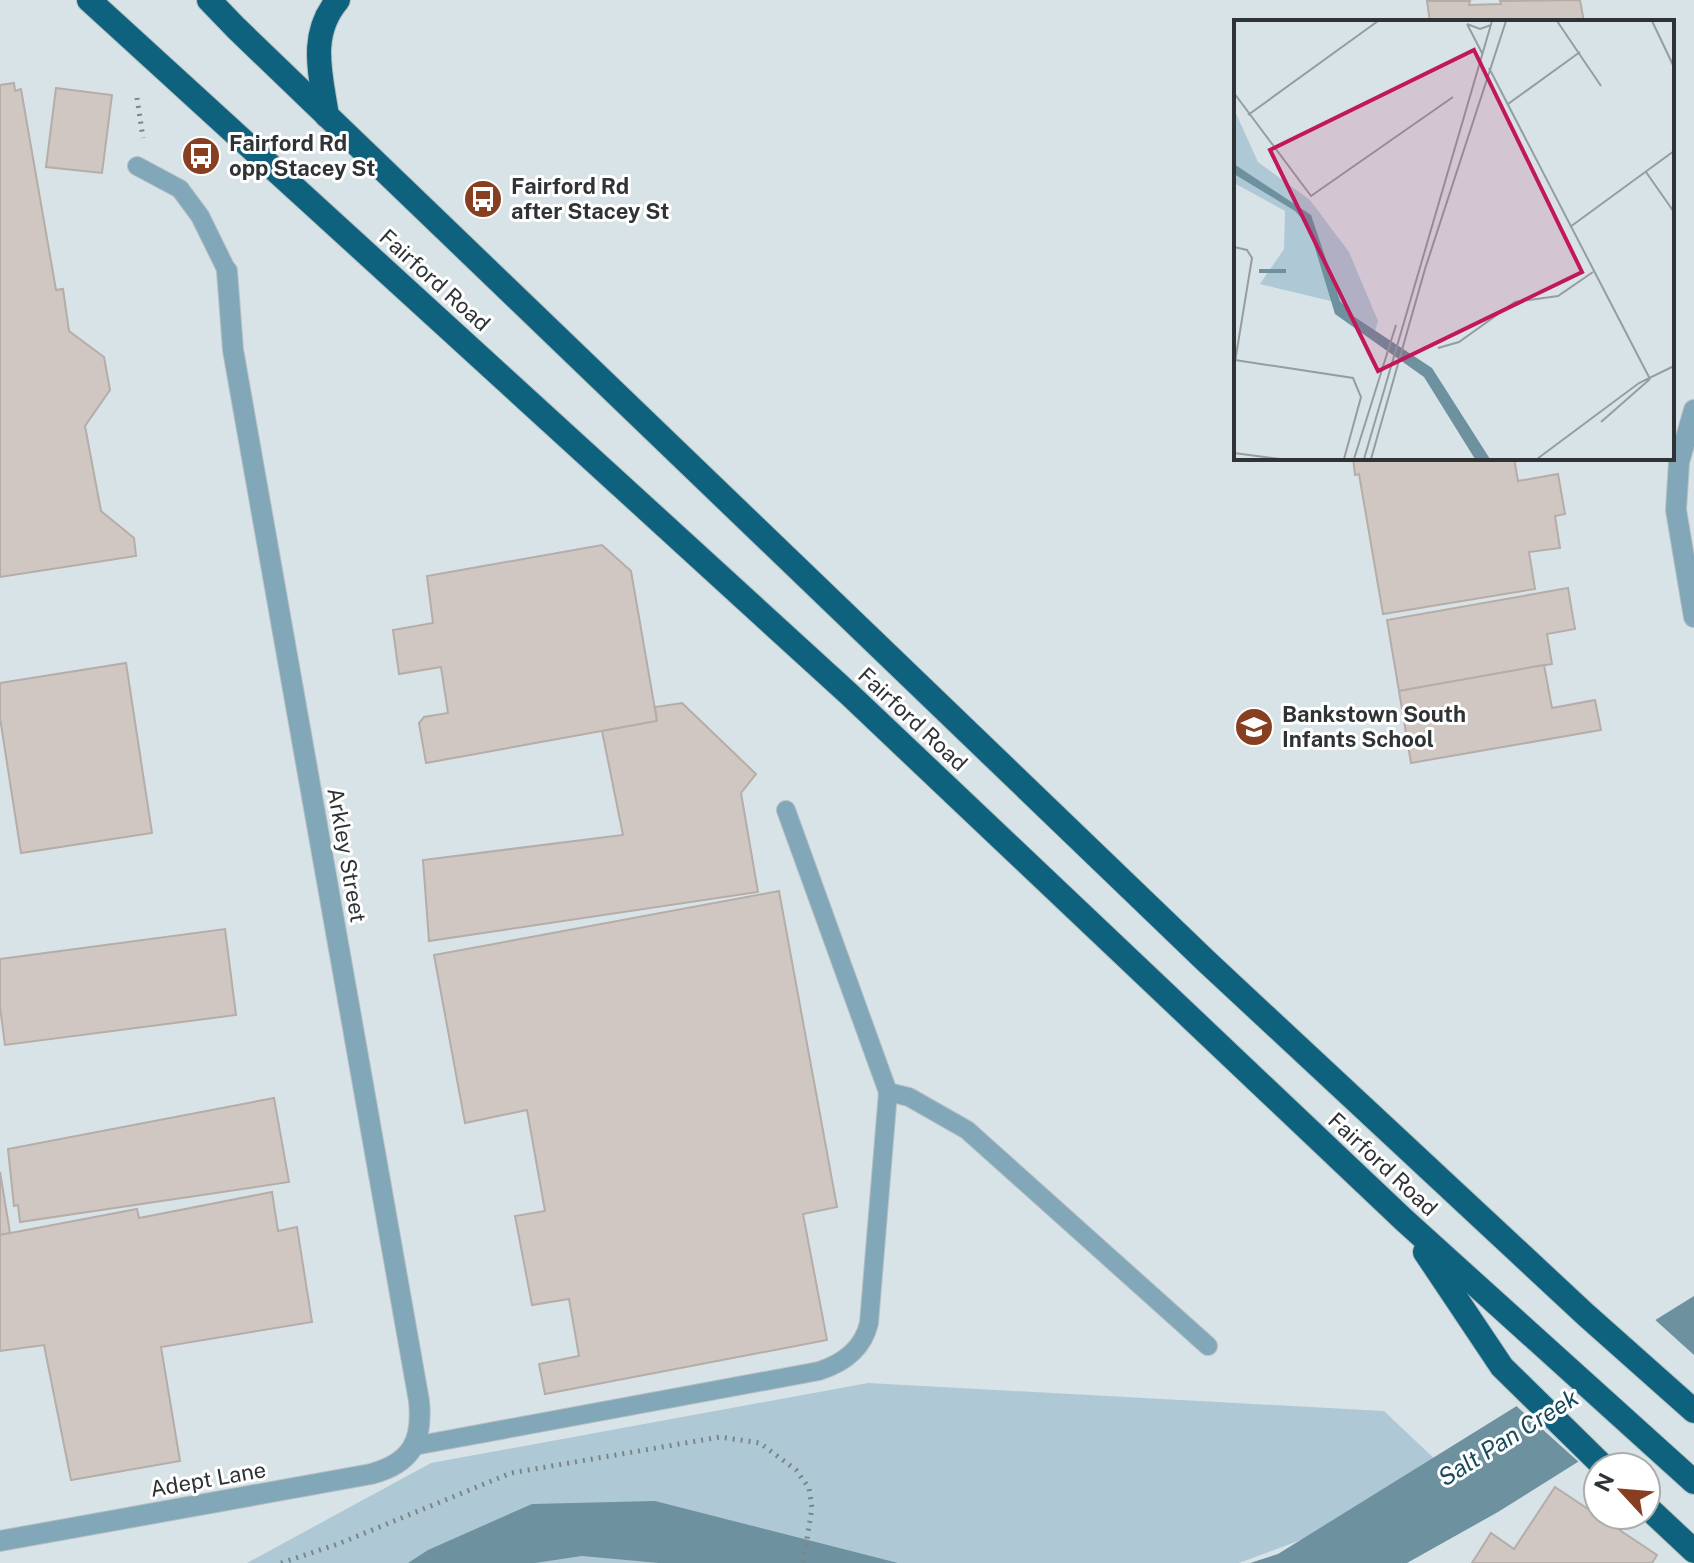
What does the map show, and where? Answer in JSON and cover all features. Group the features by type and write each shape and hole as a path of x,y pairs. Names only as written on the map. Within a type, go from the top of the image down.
{"highway":[{"name":"Fairford Road","path":"89,0 850,695 1404,1220 1694,1482"},
{"name":"Fairford Road","path":"209,0 1207,962 1586,1315 1694,1411"},
{"path":"327,116 317,44 321,27 338,0"},
{"path":"1404,1220 1502,1367 1588,1451"},
{"path":"1662,1521 1694,1551"}],"street":[{"name":"Arkley Street","path":"227,271 233,350 419,1401 419,1433 414,1446"},
{"path":"1694,410 1679,462 1676,510 1694,617"},
{"name":"Adept Lane","path":"0,1541 371,1474 388,1470 405,1458 414,1446"}],"lane":[{"path":"137,166 180,189 200,216 227,271"},
{"path":"414,1446 819,1371 835,1366 849,1356 865,1337 869,1323 888,1092 786,810"},
{"path":"888,1092 909,1097 967,1130 1208,1346"}],"path":[{"path":"281,1563 338,1544 511,1473 720,1437 760,1443 796,1470 809,1488 812,1508 803,1563"}],"shaded area":[{"path":"868,1383 1384,1411 1458,1481 1239,1563 247,1563 431,1463"}],"water":[{"name":"Salt Pan Creek","path":"1694,1296 1694,1389 1595,1451 1582,1451 1582,1459 1498,1512 1407,1563 1250,1563 1278,1554"},
{"path":"655,1501 898,1563 659,1563 582,1556 535,1563 408,1563 428,1550 532,1504"}],"pier":[{"path":"1652,1317 1694,1355 1694,1394 1602,1451 1582,1451 1581,1464 1513,1403"}],"building":[{"path":"1580,0 1584,20 1430,20 1427,1 1470,1 1469,5 1501,4 1500,1"},
{"path":"14,83 15,91 21,89 56,290 63,289 69,331 104,357 110,390 85,426 101,511 134,538 136,556 0,577 0,85"},
{"path":"56,88 112,95 102,173 46,167"},
{"path":"1353,460 1514,460 1518,481 1558,474 1565,514 1555,516 1560,548 1529,552 1535,589 1383,614 1359,474 1355,475"},
{"path":"602,545 631,571 657,721 426,763 419,723 424,717 448,713 441,667 399,674 393,630 433,623 427,576"},
{"path":"1568,588 1575,629 1547,634 1552,664 1399,691 1387,620"},
{"path":"126,663 152,833 21,853 0,718 0,683"},
{"path":"1544,665 1552,708 1595,700 1601,730 1411,763 1399,691"},
{"path":"682,703 756,774 741,793 758,892 429,941 423,860 623,835 602,731 657,721 655,707"},
{"path":"779,891 837,1207 803,1214 827,1340 545,1394 539,1364 579,1356 569,1299 532,1305 515,1216 545,1211 527,1110 465,1123 434,955"},
{"path":"225,929 236,1015 5,1045 0,1007 0,959"},
{"path":"274,1098 289,1182 20,1222 18,1205 14,1206 8,1149"},
{"path":"0,1172 10,1233 0,1235"},
{"path":"272,1192 278,1231 297,1227 312,1322 161,1347 180,1461 71,1480 44,1345 0,1351 0,1235 137,1209 139,1218"},
{"path":"1555,1487 1582,1505 1582,1531 1621,1531 1657,1555 1652,1563 1472,1563 1491,1533 1514,1549"}],"place":[{"name":"Fairford Rd opp Stacey St","path":"201,156"},
{"name":"Fairford Rd after Stacey St","path":"483,199"},
{"name":"Bankstown South Infants School","path":"1254,727"}]}
